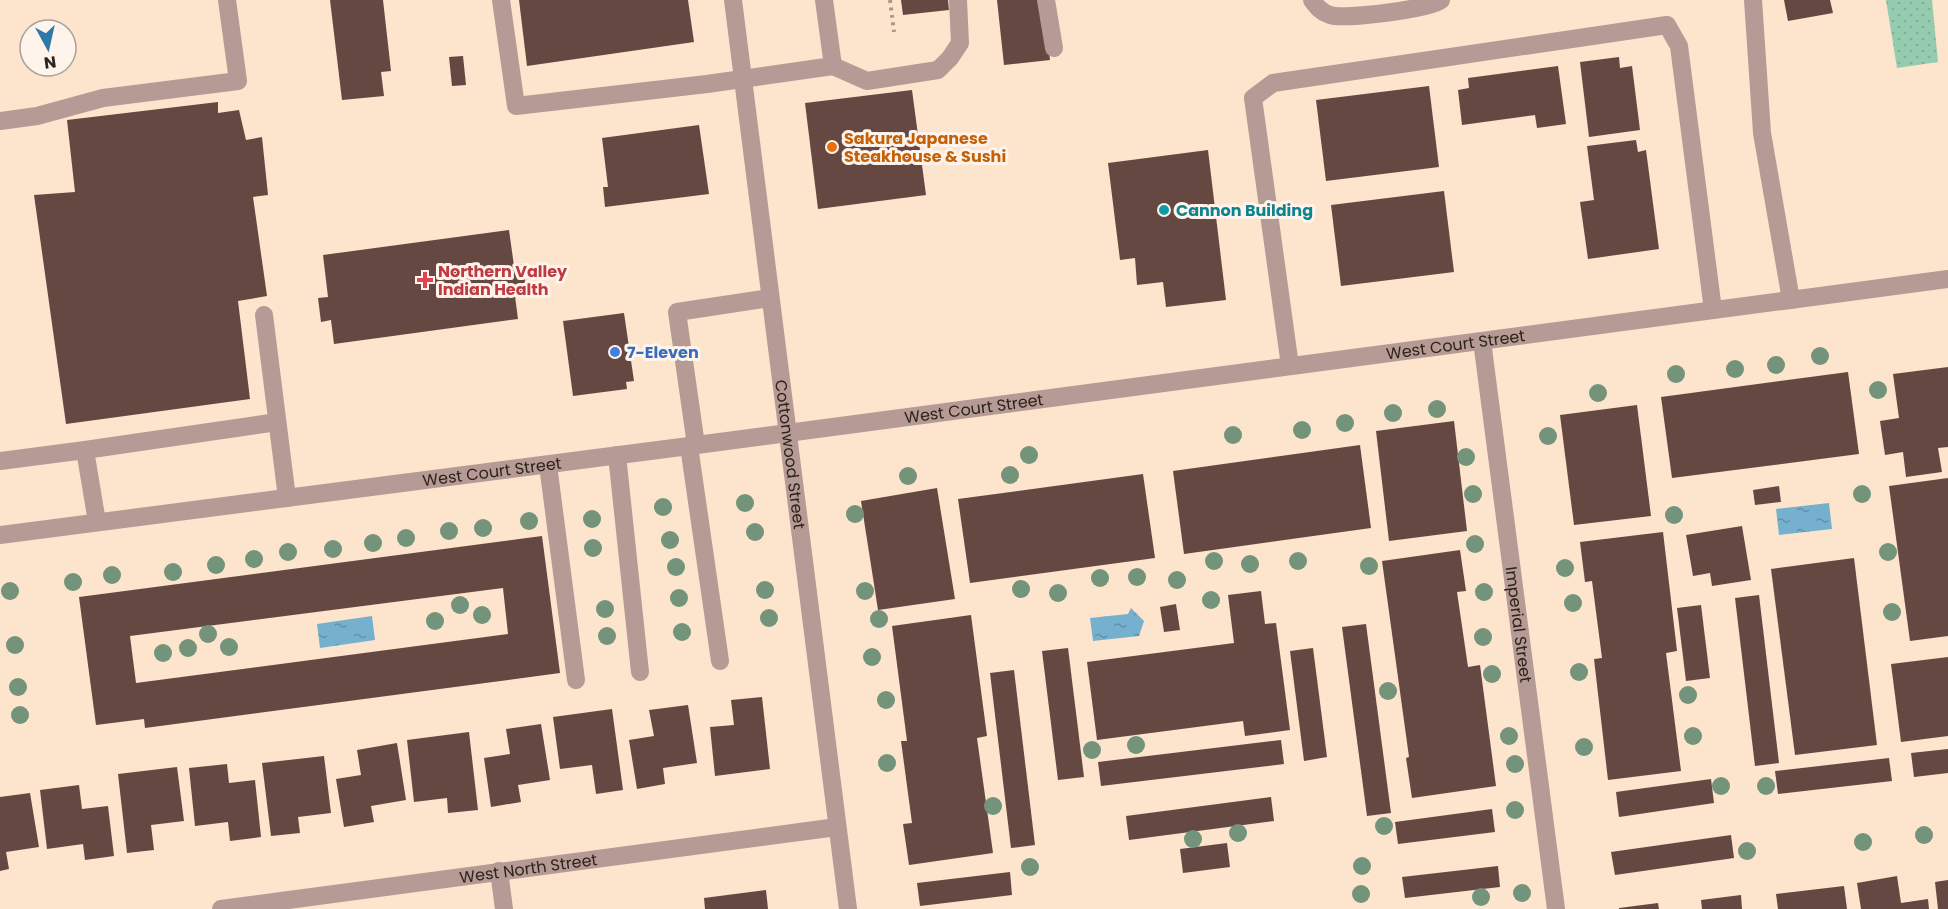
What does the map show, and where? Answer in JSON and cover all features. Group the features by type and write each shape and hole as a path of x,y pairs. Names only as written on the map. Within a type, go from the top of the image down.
{"street":[{"path":"0,121 37,116 103,98 238,81 227,0"},
{"path":"501,0 516,106 743,80 833,66 867,81 938,70 960,43 958,0"},
{"name":"Cottonwood Street","path":"733,0 848,909"},
{"path":"824,0 833,66"},
{"path":"1046,0 1054,48"},
{"path":"1312,0 1320,11 1340,18 1424,7 1442,0"},
{"path":"1753,0 1762,133 1791,300"},
{"path":"1290,366 1253,98 1273,83 1667,26 1679,46 1713,310"},
{"name":"West Court Street","path":"0,535 548,465 1948,279"},
{"path":"720,661 677,312 770,298"},
{"path":"264,315 287,498"},
{"name":"Imperial Street","path":"1482,340 1556,909"},
{"path":"0,461 277,422"},
{"path":"85,450 97,522"},
{"path":"617,455 640,672"},
{"path":"548,465 576,680"},
{"name":"West North Street","path":"221,909 837,827"},
{"path":"499,871 504,909"}],"path":[{"path":"890,0 894,32"}],"green space":[{"path":"1886,0 1932,0 1938,62 1897,68"}],"water":[{"path":"1829,503 1832,529 1779,535 1776,509"},
{"path":"1131,608 1144,621 1139,636 1093,641 1090,618 1128,614"},
{"path":"372,616 375,640 320,648 317,624"}],"building":[{"path":"330,0 383,0 391,71 381,72 384,96 342,100"},
{"path":"519,0 688,0 694,42 527,66"},
{"path":"901,0 948,0 949,10 903,15"},
{"path":"997,0 1043,0 1050,60 1004,65"},
{"path":"1784,0 1830,0 1833,13 1788,21"},
{"path":"463,56 466,85 452,86 449,57"},
{"path":"1619,57 1620,68 1632,66 1640,130 1589,137 1580,62"},
{"path":"1558,66 1566,124 1537,128 1535,115 1462,125 1458,90 1469,88 1468,78"},
{"path":"1429,86 1439,167 1326,181 1316,100"},
{"path":"912,90 926,195 818,209 805,103"},
{"path":"218,102 218,113 239,110 246,140 262,137 268,195 253,197 267,296 238,301 250,399 66,424 34,195 75,192 67,120"},
{"path":"699,125 709,194 605,207 603,187 608,187 602,138"},
{"path":"1636,140 1638,152 1646,150 1659,249 1588,259 1580,202 1594,200 1587,146"},
{"name":"Cannon Building","path":"1208,150 1226,300 1166,307 1163,282 1137,285 1135,258 1120,260 1108,163"},
{"path":"1444,191 1454,272 1341,286 1331,205"},
{"name":"Northern Valley Indian Health","path":"509,230 514,266 523,264 527,294 515,296 518,319 334,344 331,320 321,322 318,298 328,297 323,255"},
{"path":"624,313 634,381 626,382 627,389 573,396 563,321"},
{"path":"1948,367 1948,447 1938,448 1942,472 1906,477 1903,452 1885,455 1880,421 1899,418 1893,374"},
{"path":"1848,372 1859,454 1672,478 1661,397"},
{"path":"1637,405 1651,516 1574,525 1560,415"},
{"path":"1454,421 1467,531 1389,541 1376,431"},
{"path":"1360,445 1371,528 1184,554 1173,471"},
{"path":"1143,474 1155,558 970,583 958,499"},
{"path":"1948,478 1948,636 1910,641 1889,486"},
{"path":"1779,486 1781,502 1755,505 1753,490"},
{"path":"937,488 955,599 878,610 861,501"},
{"path":"1742,526 1751,580 1712,586 1710,573 1693,576 1686,535"},
{"path":"1663,532 1677,651 1666,653 1681,771 1608,780 1594,659 1602,658 1592,581 1585,582 1580,542"},
{"path":"542,536 560,673 145,728 144,719 96,725 79,597","holes":["503,588 508,634 136,683 130,636"]},
{"path":"1460,550 1466,591 1457,592 1468,667 1480,665 1496,786 1412,798 1406,758 1409,757 1382,561"},
{"path":"1854,558 1877,745 1795,755 1771,569"},
{"path":"1261,591 1265,624 1276,623 1290,730 1245,736 1243,721 1097,740 1087,662 1234,643 1228,595"},
{"path":"1759,595 1779,763 1755,766 1735,598"},
{"path":"1176,604 1180,630 1164,632 1160,607"},
{"path":"1701,605 1710,678 1686,681 1677,608"},
{"path":"971,615 987,736 977,738 993,853 909,865 903,824 912,823 901,741 907,741 892,626"},
{"path":"1366,624 1391,813 1367,816 1342,627"},
{"path":"1068,648 1084,777 1058,780 1042,651"},
{"path":"1313,648 1327,757 1304,761 1290,651"},
{"path":"1948,657 1948,736 1901,742 1891,664"},
{"path":"1014,670 1035,845 1011,848 990,673"},
{"path":"762,697 770,769 715,776 710,727 734,725 731,700"},
{"path":"688,705 697,763 663,768 665,784 637,789 629,740 654,736 649,710"},
{"path":"612,709 623,790 596,794 592,765 560,769 553,717"},
{"path":"541,724 550,780 518,785 521,802 491,807 484,758 510,754 506,729"},
{"path":"469,732 478,810 448,813 447,798 414,802 407,740"},
{"path":"1281,740 1284,764 1101,786 1098,762"},
{"path":"397,743 406,800 371,806 374,822 344,827 336,779 361,775 357,750"},
{"path":"1948,749 1948,773 1914,777 1911,753"},
{"path":"324,756 331,813 298,817 300,833 271,836 262,763"},
{"path":"1889,758 1892,781 1778,794 1775,771"},
{"path":"227,764 229,783 255,780 261,837 230,841 228,822 195,826 189,768"},
{"path":"177,767 184,821 151,825 154,850 127,853 118,774"},
{"path":"1711,779 1714,803 1619,817 1616,792"},
{"path":"79,785 82,809 108,806 114,856 85,860 83,844 47,849 40,790"},
{"path":"30,793 39,847 6,852 9,869 0,871 0,797"},
{"path":"1271,797 1274,821 1129,840 1126,816"},
{"path":"1492,809 1495,832 1398,844 1395,822"},
{"path":"1731,835 1734,858 1615,875 1611,852"},
{"path":"1227,843 1230,867 1183,873 1180,849"},
{"path":"1498,866 1500,887 1405,898 1402,877"},
{"path":"1010,872 1012,895 920,906 917,883"},
{"path":"1897,876 1901,903 1928,899 1929,909 1861,909 1857,883"},
{"path":"1948,880 1948,909 1938,909 1935,882"},
{"path":"1844,886 1847,909 1778,909 1776,894"},
{"path":"766,890 768,909 705,909 704,898"},
{"path":"1741,895 1742,909 1702,909 1701,900"},
{"path":"1658,903 1659,909 1619,909 1619,908"}],"place":[{"name":"Sakura Japanese Steakhouse & Sushi","path":"832,147"},
{"name":"Cannon Building","path":"1164,210"},
{"name":"Northern Valley Indian Health","path":"425,280"},
{"name":"7-Eleven","path":"615,352"}]}
